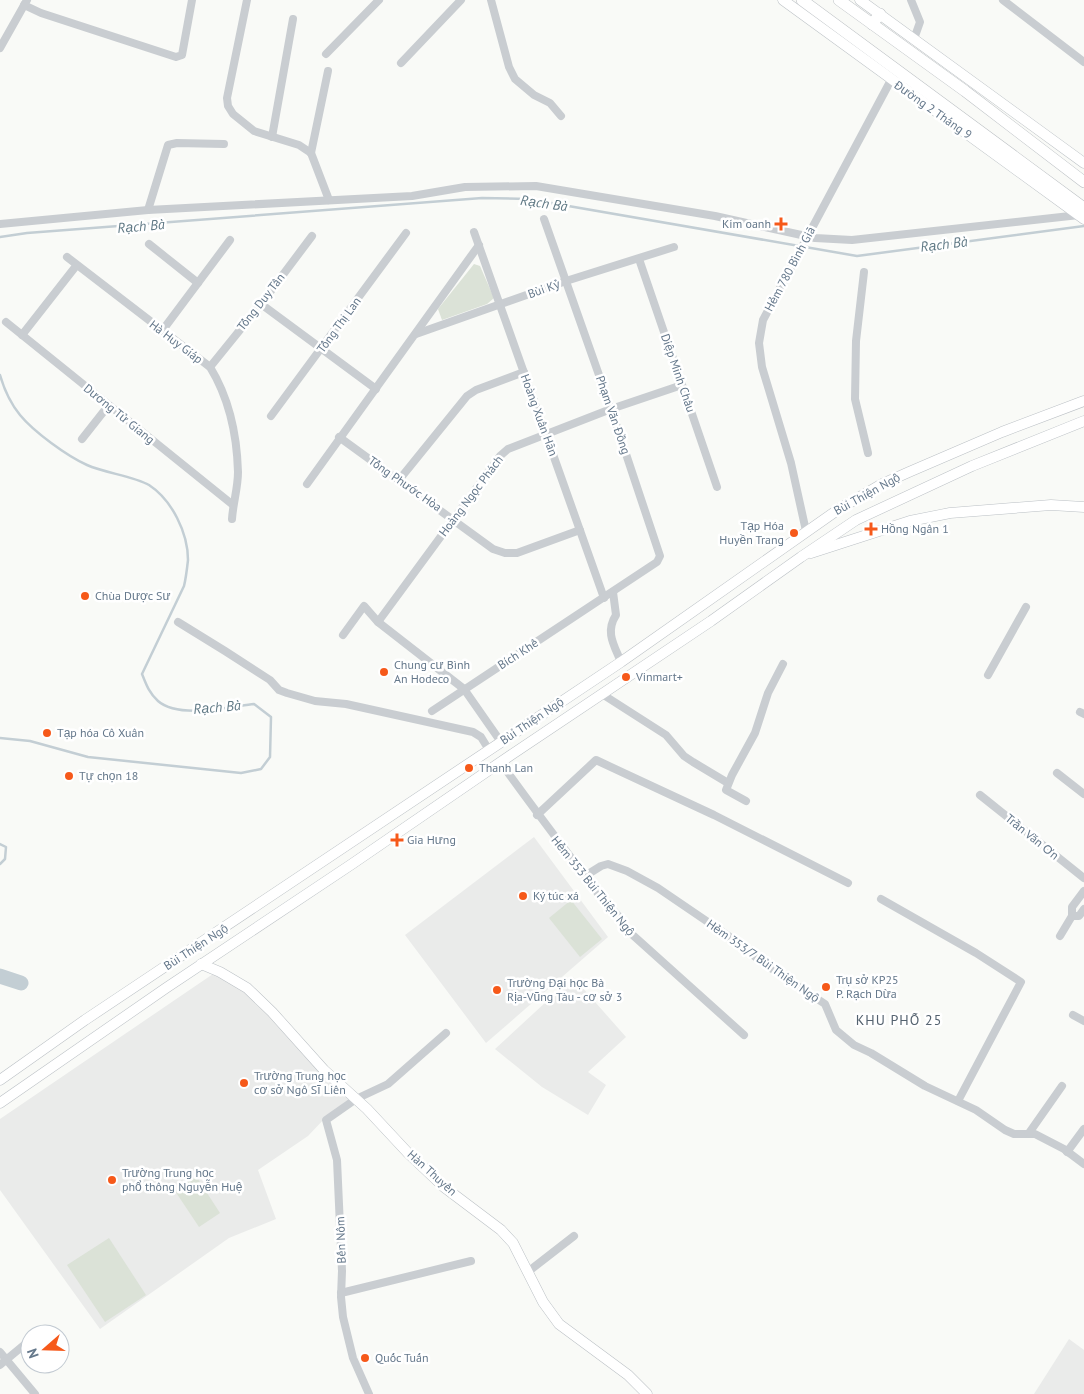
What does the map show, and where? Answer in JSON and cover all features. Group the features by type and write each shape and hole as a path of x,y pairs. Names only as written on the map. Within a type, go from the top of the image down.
{"main road":[{"name":"Đường 2 Tháng 9","path":"783,0 852,43 1082,214"},
{"name":"Đường 2 Tháng 9","path":"802,0 891,80 1082,214"},
{"path":"839,0 965,91 1084,182"},
{"path":"860,0 1084,163"},
{"path":"872,24 880,14"},
{"name":"Bùi Thiện Ngộ","path":"0,1080 621,662 839,509 882,484 1002,432 1084,402"},
{"name":"Bùi Thiện Ngộ","path":"0,1103 201,964 711,621 800,556 856,520 972,466 1084,421"},
{"name":"Bùi Thiện Ngộ","path":"800,556 910,521 934,516 1037,506 1071,505 1084,507"},
{"path":"501,742 511,755"},
{"path":"228,926 238,940"},
{"name":"Hàn Thuyên","path":"201,964 220,972 247,988 272,1012 324,1070 408,1153 444,1186 501,1230 513,1243 529,1271 543,1302 559,1324 628,1375 647,1394"},
{"path":"32,1058 43,1073"}],"street":[{"path":"0,48 2,38 25,3 41,13 176,57 182,55 192,0"},
{"path":"247,0 227,98 228,106 233,114 254,131 299,145 311,153"},
{"path":"326,54 379,0"},
{"path":"401,63 461,0"},
{"path":"491,0 509,67 515,79 534,95 550,104 561,116"},
{"path":"911,0 920,22 914,39"},
{"path":"1003,0 1084,62"},
{"path":"272,137 293,19"},
{"path":"328,71 311,153 329,200"},
{"name":"Hẻm 780 Bình Giã","path":"806,531 791,463 762,366 759,343 763,320 891,80"},
{"path":"148,210 168,145 177,143 224,144"},
{"path":"0,224 148,210 412,196 465,187 536,186 714,216 808,237 852,240 1082,214"},
{"name":"Phạm Văn Đồng","path":"544,219 611,409 660,556 657,562 604,598"},
{"name":"Hoàng Xuân Hãn","path":"474,232 604,598"},
{"name":"Tống Thị Lan","path":"271,416 406,233"},
{"name":"Tống Duy Tân","path":"210,367 261,304 312,236"},
{"path":"162,331 230,240"},
{"path":"149,244 198,283"},
{"path":"307,484 479,245"},
{"name":"Bùi Kỷ","path":"416,334 566,281 674,247"},
{"name":"Hà Huy Giáp","path":"67,257 76,266 210,367 219,382 234,434 238,473 232,519"},
{"name":"Diệp Minh Châu","path":"639,259 717,487"},
{"path":"22,335 76,266"},
{"path":"864,272 856,341 854,399 868,453"},
{"path":"261,304 376,388"},
{"name":"Dương Tử Giang","path":"6,322 233,505"},
{"path":"399,480 466,396 476,390 524,372"},
{"name":"Hoàng Ngọc Phách","path":"378,622 453,518 508,448 611,409 682,385"},
{"path":"82,439 108,406"},
{"name":"Tống Phước Hòa","path":"339,437 453,518 493,549 517,554 580,530"},
{"path":"613,592 616,615 612,621 610,635 621,662"},
{"name":"Bích Khê","path":"432,711 604,598"},
{"path":"343,634 364,606 378,622 464,689 501,742"},
{"path":"988,675 1026,607"},
{"path":"178,622 270,680 279,690 315,700 346,704 473,732 481,737 489,750"},
{"path":"746,801 726,790 755,733 768,693 783,664"},
{"path":"602,694 666,735 684,756 728,783"},
{"path":"537,815 596,760 714,815 848,883"},
{"name":"Hẻm 353 Bùi Thiện Ngộ","path":"501,763 537,815 610,908 625,924 626,929 744,1036"},
{"path":"1057,773 1084,794"},
{"name":"Trần Văn Ơn","path":"980,795 1084,878"},
{"name":"Hẻm 353/7 Bùi Thiện Ngộ","path":"585,876 608,864 627,871 658,888 727,935 766,965 825,1004 836,1030 854,1045 925,1086 976,1110 1005,1130 1014,1134 1029,1133 1041,1136 1084,1164"},
{"path":"1060,936 1072,916 1072,908 1084,891"},
{"path":"881,899 976,952 1021,982 958,1101"},
{"path":"1072,916 1079,916 1084,909"},
{"path":"1073,1015 1084,1021"},
{"path":"356,1100 388,1084 446,1033"},
{"path":"1029,1133 1062,1086"},
{"name":"Bến Nôm","path":"356,1100 326,1120 337,1160 343,1317 352,1358 369,1394"},
{"path":"1068,1152 1084,1129"},
{"path":"529,1271 574,1236"},
{"path":"341,1293 471,1261"},
{"path":"3,1362 20,1348"},
{"path":"0,1352 3,1362 35,1394"}],"shaded area":[{"path":"474,264 480,266 494,298 487,304 442,320 438,309"},
{"name":"Trường Đại học Bà Rịa-Vũng Tàu - cơ sở 3","path":"534,837 608,937 486,1043 405,935"},
{"path":"571,900 602,939 580,957 549,918"},
{"name":"Trường Trung học phổ thông Nguyễn Huệ","path":"213,974 240,989 268,1014 349,1100 326,1117 308,1136 258,1170 276,1219 229,1238 100,1329 0,1190 0,1119"},
{"path":"573,977 626,1037 588,1072 606,1085 588,1115 542,1087 495,1049"},
{"path":"196,1176 220,1213 199,1227 175,1191"},
{"path":"109,1238 146,1295 105,1322 67,1265"},
{"path":"1069,1339 1084,1350 1084,1394 1034,1394"}],"waterway":[{"name":"Rạch Bà","path":"0,237 27,233 482,198 528,199 857,256 1084,226"},
{"name":"Rạch Bà","path":"0,375 8,396 17,411 42,436 70,456 87,465 149,485 165,499 182,528 188,560 184,586 142,674 152,695 167,706 191,711 254,704 271,717 270,757 261,769 241,773 88,757 30,741 0,738"},
{"name":"Rạch Bà","path":"0,844 6,847 5,859 0,864"},
{"name":"Rạch Bà","path":"0,976 21,983"}],"place":[{"name":"Kim oanh","path":"781,224"},
{"name":"Hồng Ngân 1","path":"871,529"},
{"name":"Tạp Hóa Huyền Trang","path":"794,533"},
{"name":"Chùa Dược Sư","path":"85,596"},
{"name":"Chung cư Bình An Hodeco","path":"384,672"},
{"name":"Vinmart+","path":"626,677"},
{"name":"Tạp hóa Cô Xuân","path":"47,733"},
{"name":"Thanh Lan","path":"469,768"},
{"name":"Tự chọn 18","path":"69,776"},
{"name":"Gia Hưng","path":"397,840"},
{"name":"Ký túc xá","path":"523,896"},
{"name":"Trụ sở KP25 P. Rạch Dừa","path":"826,987"},
{"name":"Trường Đại học Bà Rịa-Vũng Tàu - cơ sở 3","path":"497,990"},
{"name":"Trường Trung học cơ sở Ngô Sĩ Liên","path":"244,1083"},
{"name":"Trường Trung học phổ thông Nguyễn Huệ","path":"112,1180"},
{"name":"Quốc Tuấn","path":"365,1358"}],"district":[{"name":"KHU PHỐ 25","path":"899,1020"}]}
